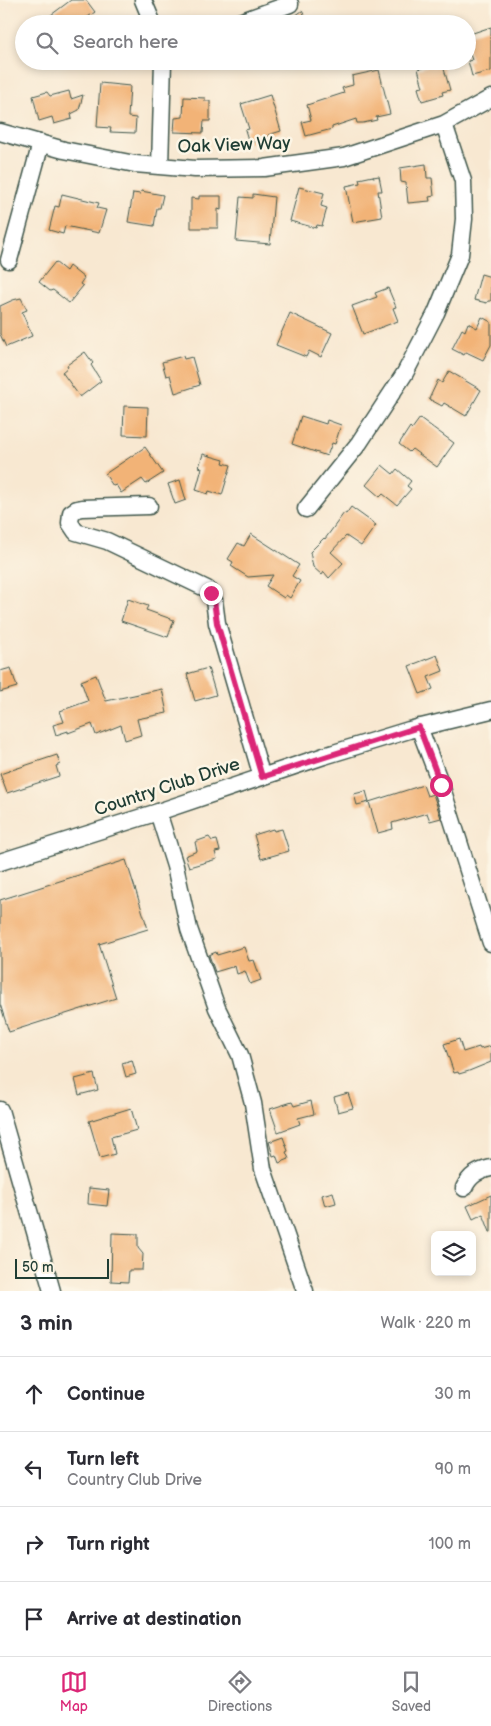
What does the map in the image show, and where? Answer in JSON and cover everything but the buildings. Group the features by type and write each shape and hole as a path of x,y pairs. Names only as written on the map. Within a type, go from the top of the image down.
{"street":[{"path":"143,0 149,15"},
{"path":"259,15 290,4"},
{"path":"160,166 164,70"},
{"name":"Oak View Way","path":"0,132 64,150 135,164 195,169 264,168 344,157 444,124 491,98"},
{"path":"306,509 359,443 405,373 436,313 460,255 464,219 463,181 444,124"},
{"path":"9,260 41,143"},
{"path":"150,506 76,509 71,514 70,523 76,532 107,541 207,588 214,600 217,623 262,777"},
{"name":"Country Club Drive","path":"0,862 419,727 491,710"},
{"path":"419,727 441,785 491,943"},
{"path":"158,812 175,866 189,929 217,1008 240,1055 253,1103 263,1169 305,1291"},
{"path":"0,1110 52,1291"},
{"path":"464,1188 472,1176 491,1168"}],"route":[{"path":"211,593 214,600 217,623 262,777 419,727 441,785"}]}
